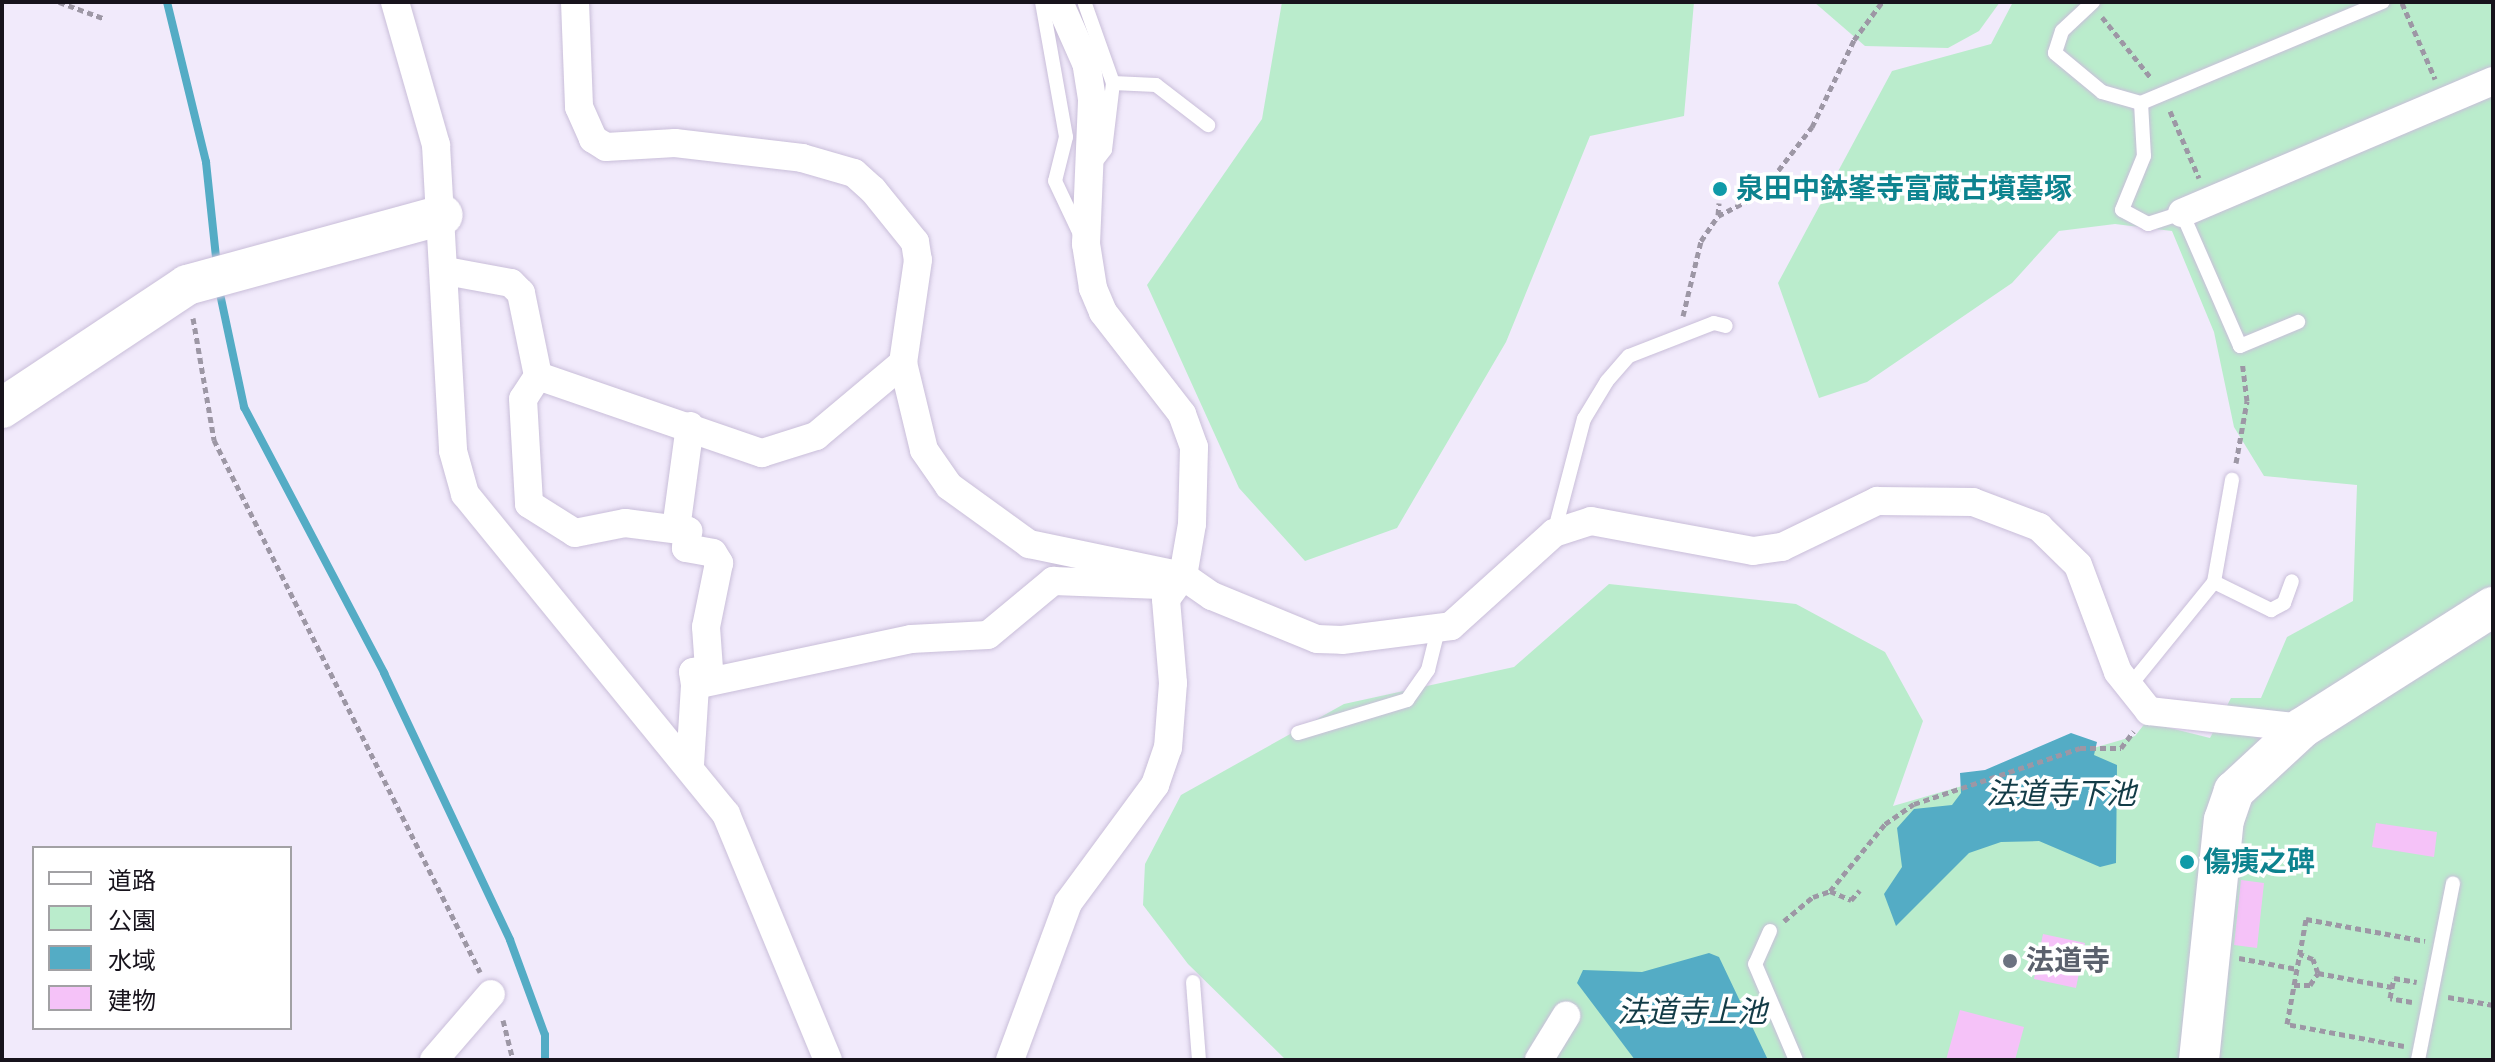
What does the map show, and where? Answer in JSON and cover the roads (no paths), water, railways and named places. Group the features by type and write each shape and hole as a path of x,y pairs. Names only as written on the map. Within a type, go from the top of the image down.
{"street":[{"path":"395,2 436,145 443,215 453,451 465,494 690,765 726,814 828,1060"},
{"path":"575,2 579,107 593,139 606,147 675,143 802,158 854,173 873,190 915,242 918,260 903,363 924,450 949,486 998,527 1029,544 1178,581 1317,639 1438,630 1479,604 1554,533 1591,521 1625,522 1753,551 1782,547 1877,501 1973,502 2039,527 2078,565 2128,688 2154,714 2302,728"},
{"path":"1010,1060 1068,903 1155,785 1168,748 1173,670 1166,599 1178,581 1194,447 1182,414 1103,312 1086,244 1091,168 1086,63 1072,3"},
{"path":"2182,213 2493,81"},
{"path":"2,408 187,285 443,215"},
{"path":"446,271 511,283 521,293 538,376 523,399 529,504 575,533 625,523 688,531 686,548 713,553 719,563 706,627 709,669 693,672 695,685 690,765"},
{"path":"538,376 584,397 778,453 816,436 903,363"},
{"path":"676,529 690,426"},
{"path":"695,685 911,639 988,635 1053,581 1178,581"},
{"path":"2199,1060 2224,820 2249,771 2302,728 2493,607"},
{"path":"434,1060 491,994"},
{"path":"1539,1060 1566,1016"}],"lane":[{"path":"1042,2 1066,137 1055,181 1086,244"},
{"path":"2093,2 2062,31 2055,53 2102,92 2141,103 2383,2"},
{"path":"1072,3 1113,83 1105,150 1091,168"},
{"path":"1113,83 1156,85 1208,125"},
{"path":"2141,103 2144,156 2122,210 2148,224 2182,213 2240,346 2298,322"},
{"path":"1554,533 1584,419 1607,381 1629,356 1678,336 1726,326"},
{"path":"2128,688 2214,582 2232,480"},
{"path":"2214,582 2271,610 2284,603 2292,581"},
{"path":"1298,733 1407,700 1428,670 1438,630"},
{"path":"2420,1054 2453,883"},
{"path":"1770,931 1755,964 1796,1060"},
{"path":"1193,982 1199,1060"}],"water":[{"name":"法道寺下池","path":"2071,733 2097,742 2094,755 2117,765 2116,863 2100,867 2039,841 2001,842 1969,853 1896,926 1884,894 1902,867 1897,828 1914,809 1952,805 1961,793 1960,773 1985,770"},
{"name":"法道寺上池","path":"1709,953 1719,957 1768,1060 1635,1060 1577,983 1583,970 1642,972"}],"waterway":[{"path":"167,2 206,162 217,267"},
{"path":"219,289 244,407 384,673 510,940 545,1035 545,1060"}],"place":[{"name":"泉田中鉢峯寺富蔵古墳墓塚","path":"1720,189"},
{"name":"傷痍之碑","path":"2187,862"},
{"name":"法道寺","path":"2010,961"}]}
